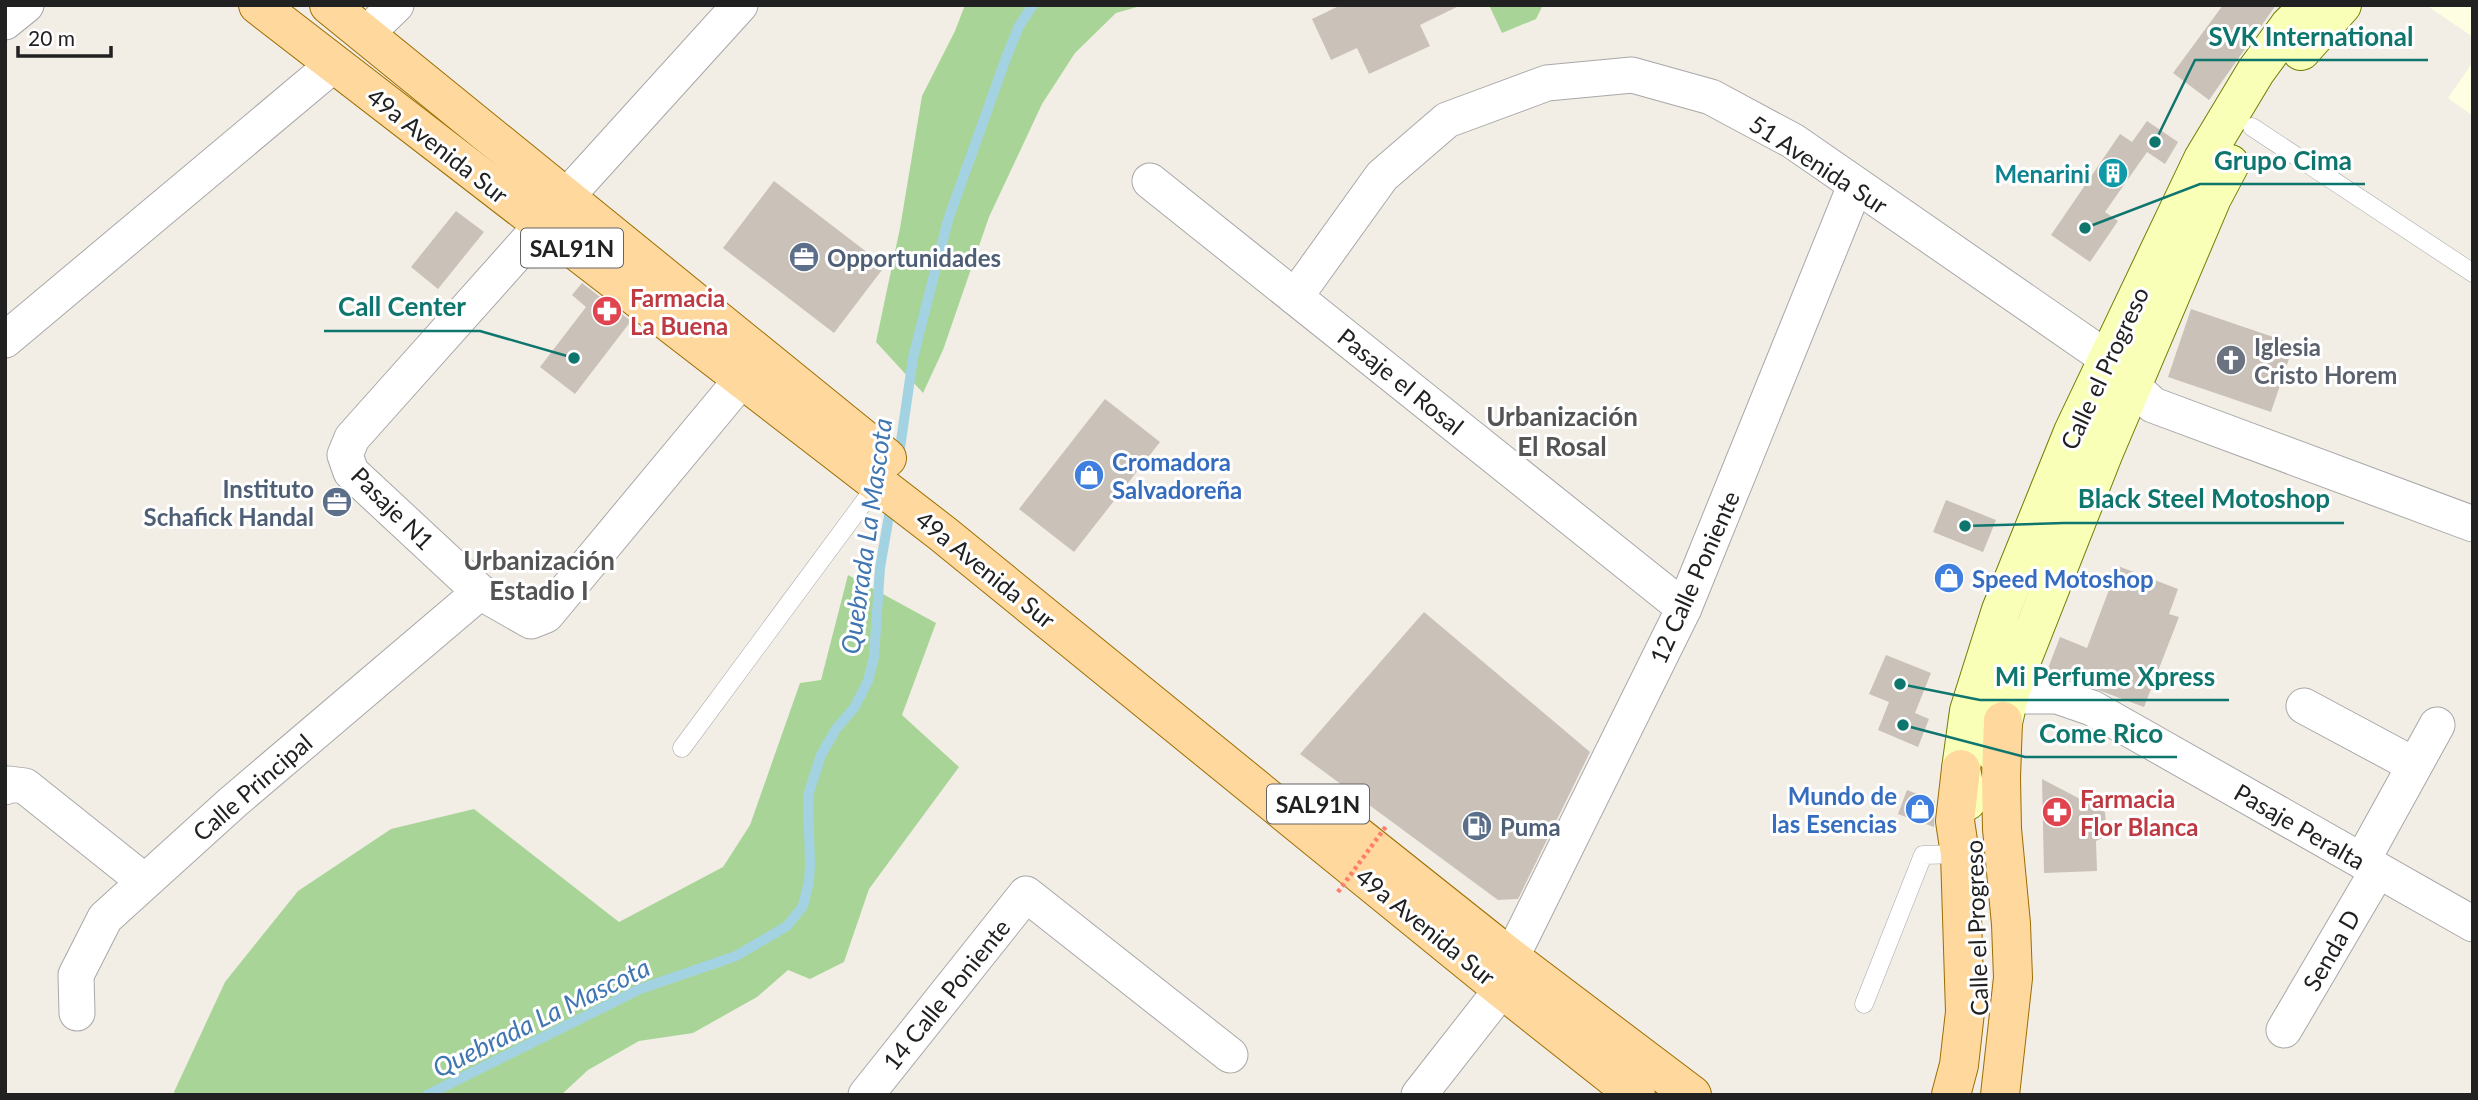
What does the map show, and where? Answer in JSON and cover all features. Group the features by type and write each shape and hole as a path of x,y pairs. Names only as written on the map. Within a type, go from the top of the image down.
{"main road":[{"name":"49a Avenida Sur","path":"258,5 333,65 554,211 880,473"},
{"name":"49a Avenida Sur","path":"329,5 366,34 554,211 742,379 946,521 1506,973 1636,1095"},
{"path":"2000,1095 2013,978 2002,829 2001,778 2006,709"},
{"path":"1951,1095 1959,1065 1965,1012 1975,854 1955,821 1961,769"},
{"name":"49a Avenida Sur","path":"1506,973 1692,1095"}],"street":[{"path":"5,22 26,5"},
{"path":"366,34 396,5"},
{"name":"Pasaje N1","path":"740,5 352,438 345,455 351,472 480,592 531,621 546,615 742,379"},
{"name":"Calle el Progreso","path":"1968,1095 1978,1047 1982,997 1975,854 1992,789 1995,757 2006,709 2104,452 2120,372 2186,190 2256,71 2289,26 2310,5"},
{"name":"Calle el Progreso","path":"1961,769 1969,711 2001,610 2073,432 2120,372 2234,155 2301,51 2342,5"},
{"path":"6,338 333,65"},
{"name":"51 Avenida Sur","path":"1295,297 1382,176 1447,120 1547,83 1632,75 1711,97 1793,141 2120,372 2153,405 2473,524"},
{"name":"Pasaje el Rosal","path":"1150,181 1684,608"},
{"name":"12 Calle Poniente","path":"1419,1095 1506,973 1684,608 1855,186"},
{"name":"Calle Principal","path":"77,1013 76,975 105,918 144,881 480,592"},
{"name":"Pasaje Peralta","path":"2006,709 2057,696 2092,708 2473,924"},
{"path":"2304,706 2414,765"},
{"name":"Senda D","path":"2284,1030 2370,866 2414,765 2437,725"},
{"path":"5,787 8,784 24,786 144,881"},
{"name":"Calle el Progreso","path":"1975,854 1999,1003 1998,1037 1988,1095"},
{"name":"14 Calle Poniente","path":"876,1091 1026,894 1230,1055"}],"lane":[{"path":"2252,127 2473,273"},
{"path":"682,748 880,473"},
{"path":"1864,1004 1923,855 1975,854"}],"path":[{"path":"1338,892 1387,825"}],"shaded area":[{"path":"2426,5 2473,5 2473,37"},
{"path":"2473,62 2473,116 2448,98"}],"green space":[{"path":"965,5 1144,5 1116,13 1075,53 1042,104 989,217 943,350 923,393 876,342 900,228 922,96"},
{"path":"1489,5 1543,5 1536,19 1502,33"},
{"path":"848,575 936,623 902,715 959,767 869,889 844,962 810,979 788,970 757,997 693,1033 639,1041 588,1070 561,1095 175,1095 174,1092 225,982 298,891 391,829 474,809 619,922 723,867 750,825 800,683 821,680"}],"building":[{"path":"1341,5 1461,5 1420,25 1430,46 1369,74 1357,48 1331,60 1312,19"},
{"path":"2223,5 2276,5 2209,100 2173,73"},
{"path":"2147,121 2178,142 2165,164 2147,152 2105,212 2118,221 2090,262 2051,235 2120,134 2132,142"},
{"name":"Opportunidades","path":"774,181 885,266 834,333 723,248"},
{"path":"456,211 484,232 438,289 411,267"},
{"path":"582,283 631,321 575,394 540,367 586,307 572,295"},
{"name":"Iglesia Cristo Horem","path":"2191,309 2294,344 2271,412 2168,377"},
{"name":"Cromadora Salvadoreña","path":"1105,399 1160,442 1074,552 1019,509"},
{"path":"1946,500 1996,520 1983,552 1933,532"},
{"path":"2118,566 2178,589 2169,614 2179,617 2144,707 2047,671 2060,637 2087,648"},
{"name":"Puma","path":"1424,612 1590,752 1518,899 1498,900 1300,754"},
{"path":"1886,655 1931,673 1915,713 1929,719 1918,747 1878,730 1889,702 1869,694"},
{"path":"2042,779 2105,812 2107,836 2096,841 2097,871 2044,873"},
{"name":"Mundo de las Esencias","path":"1907,790 1935,801 1934,827 1898,814"}],"waterway":[{"name":"Quebrada La Mascota","path":"899,455 913,358 948,220 1006,58 1019,26 1033,5"},
{"name":"Quebrada La Mascota","path":"427,1095 640,989 736,956 787,926 803,906 810,865 808,796 821,755 836,729 854,708 868,681 874,657 880,568 891,504"}],"place":[{"name":"SVK International","path":"2155,142"},
{"name":"Menarini","path":"2113,173"},
{"name":"Grupo Cima","path":"2085,228"},
{"name":"Opportunidades","path":"804,257"},
{"name":"Farmacia La Buena","path":"607,311"},
{"name":"Call Center","path":"574,358"},
{"name":"Iglesia Cristo Horem","path":"2231,360"},
{"name":"Cromadora Salvadoreña","path":"1089,475"},
{"name":"Instituto Schafick Handal","path":"337,502"},
{"name":"Black Steel Motoshop","path":"1965,526"},
{"name":"Speed Motoshop","path":"1949,578"},
{"name":"Mi Perfume Xpress","path":"1900,684"},
{"name":"Come Rico","path":"1903,725"},
{"name":"Mundo de las Esencias","path":"1920,809"},
{"name":"Farmacia Flor Blanca","path":"2057,812"},
{"name":"Puma","path":"1477,826"}],"district":[{"name":"Urbanización El Rosal","path":"1562,431"},
{"name":"Urbanización Estadio I","path":"539,575"}]}
